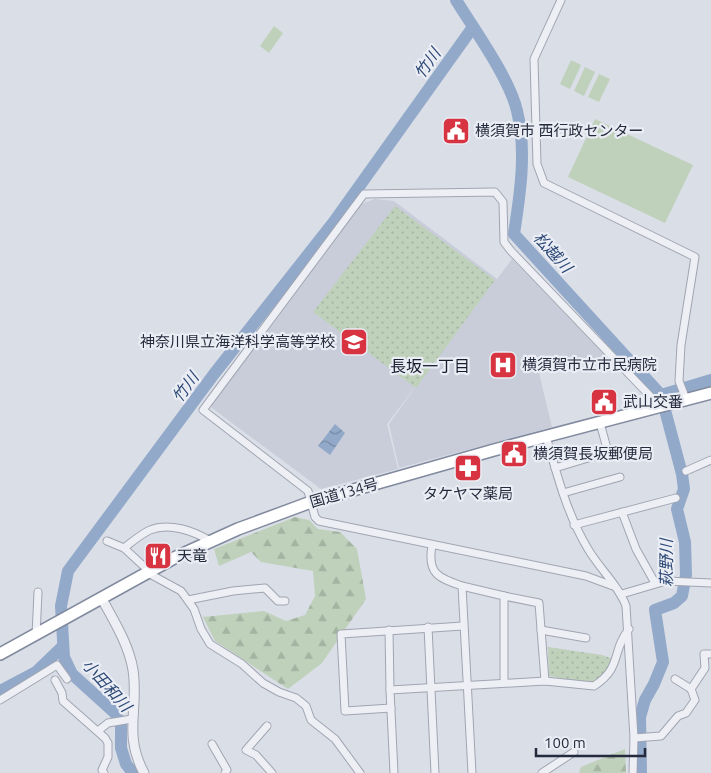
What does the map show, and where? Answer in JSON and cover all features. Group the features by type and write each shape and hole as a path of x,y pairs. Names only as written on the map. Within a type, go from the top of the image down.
{"highway":[{"name":"国道134号","path":"0,654 210,541 311,502 546,436 711,393"}],"street":[{"path":"561,0 534,59 537,164 544,183 695,257 681,345 680,381 686,400"},
{"path":"613,586 586,576 477,552 432,546 319,521 308,491 203,410 364,194 495,192 504,202 504,242 661,406"},
{"path":"555,468 608,452 600,423"},
{"path":"546,436 574,526 613,586 622,594 626,606 637,738 633,773"},
{"path":"686,471 711,459 711,464"},
{"path":"563,493 620,477"},
{"path":"574,526 676,498"},
{"path":"622,512 636,549 655,584"},
{"path":"124,548 152,529 169,527 198,534 210,541"},
{"path":"107,541 124,548 149,573 181,591 194,609 201,629 210,644 242,664 263,682 279,692 296,698 306,706 311,720 335,739 360,773"},
{"path":"432,546 429,562 441,578 462,586 539,603 545,681"},
{"path":"622,594 655,584 678,581 711,585"},
{"path":"462,586 472,773"},
{"path":"188,600 233,591 265,588 278,601 285,602"},
{"path":"36,635 38,592"},
{"path":"504,596 504,683"},
{"path":"102,599 120,631 130,659 134,684 132,740 136,757 144,773"},
{"path":"391,708 345,711 342,634 463,626"},
{"path":"428,627 429,688 435,773"},
{"path":"390,690 545,681 594,686 611,672 624,635 629,629"},
{"path":"389,630 394,773"},
{"path":"541,630 586,638"},
{"path":"691,689 705,668 704,654 711,654"},
{"path":"0,700 57,665 67,679"},
{"path":"637,738 661,736 678,716 686,713 695,700 691,689 674,679"},
{"path":"55,680 64,701 98,731 108,743 108,758 102,770 104,773"},
{"path":"98,731 108,723 132,719"},
{"path":"266,726 246,750 256,755 272,773"},
{"path":"212,744 227,770 225,773"},
{"path":"542,773 574,752"}],"shaded area":[{"name":"神奈川県立海洋科学高等学校","path":"375,199 394,201 497,279 512,259 606,356 539,373 552,427 399,468 389,424 422,378 387,424 398,469 321,489 212,408 211,405 361,204"}],"green space":[{"path":"274,26 283,33 269,53 260,46"},
{"path":"571,60 581,65 570,89 560,84"},
{"path":"585,67 595,72 584,96 574,91"},
{"path":"599,74 610,79 599,102 588,97"},
{"path":"595,119 693,165 665,223 568,177"},
{"path":"395,206 495,280 416,388 313,312"},
{"path":"295,517 309,520 318,529 340,532 357,549 366,599 322,663 288,689 215,641 203,617 264,611 286,621 305,615 315,596 313,571 261,562 251,552 219,566 214,549"},
{"path":"548,647 602,655 613,659 609,671 593,683 549,676"},
{"path":"625,749 626,773 579,773 581,767"}],"water":[{"path":"335,424 345,433 330,455 318,446"}],"waterway":[{"name":"松越川","path":"456,0 499,69 517,111 522,141 522,157 514,234 661,395 711,380"},
{"name":"竹川","path":"133,773 126,764 121,748 121,724 115,713 72,674 64,657 61,606 68,571 214,374 333,223 473,27"},
{"name":"萩野川","path":"641,773 640,717 645,700 663,662 655,610 674,603 682,596 686,575 685,542 677,509 684,489 682,474 661,395"},
{"name":"竹川","path":"0,691 36,672 62,647"}],"place":[{"name":"横須賀市 西行政センター","path":"456,131"},
{"name":"神奈川県立海洋科学高等学校","path":"354,342"},
{"name":"横須賀市立市民病院","path":"503,365"},
{"name":"武山交番","path":"604,402"},
{"name":"横須賀長坂郵便局","path":"514,454"},
{"name":"タケヤマ薬局","path":"468,468"},
{"name":"天竜","path":"158,556"}],"district":[{"name":"長坂一丁目","path":"430,366"}],"water label":[{"name":"小田和川","path":"107,685"}]}
